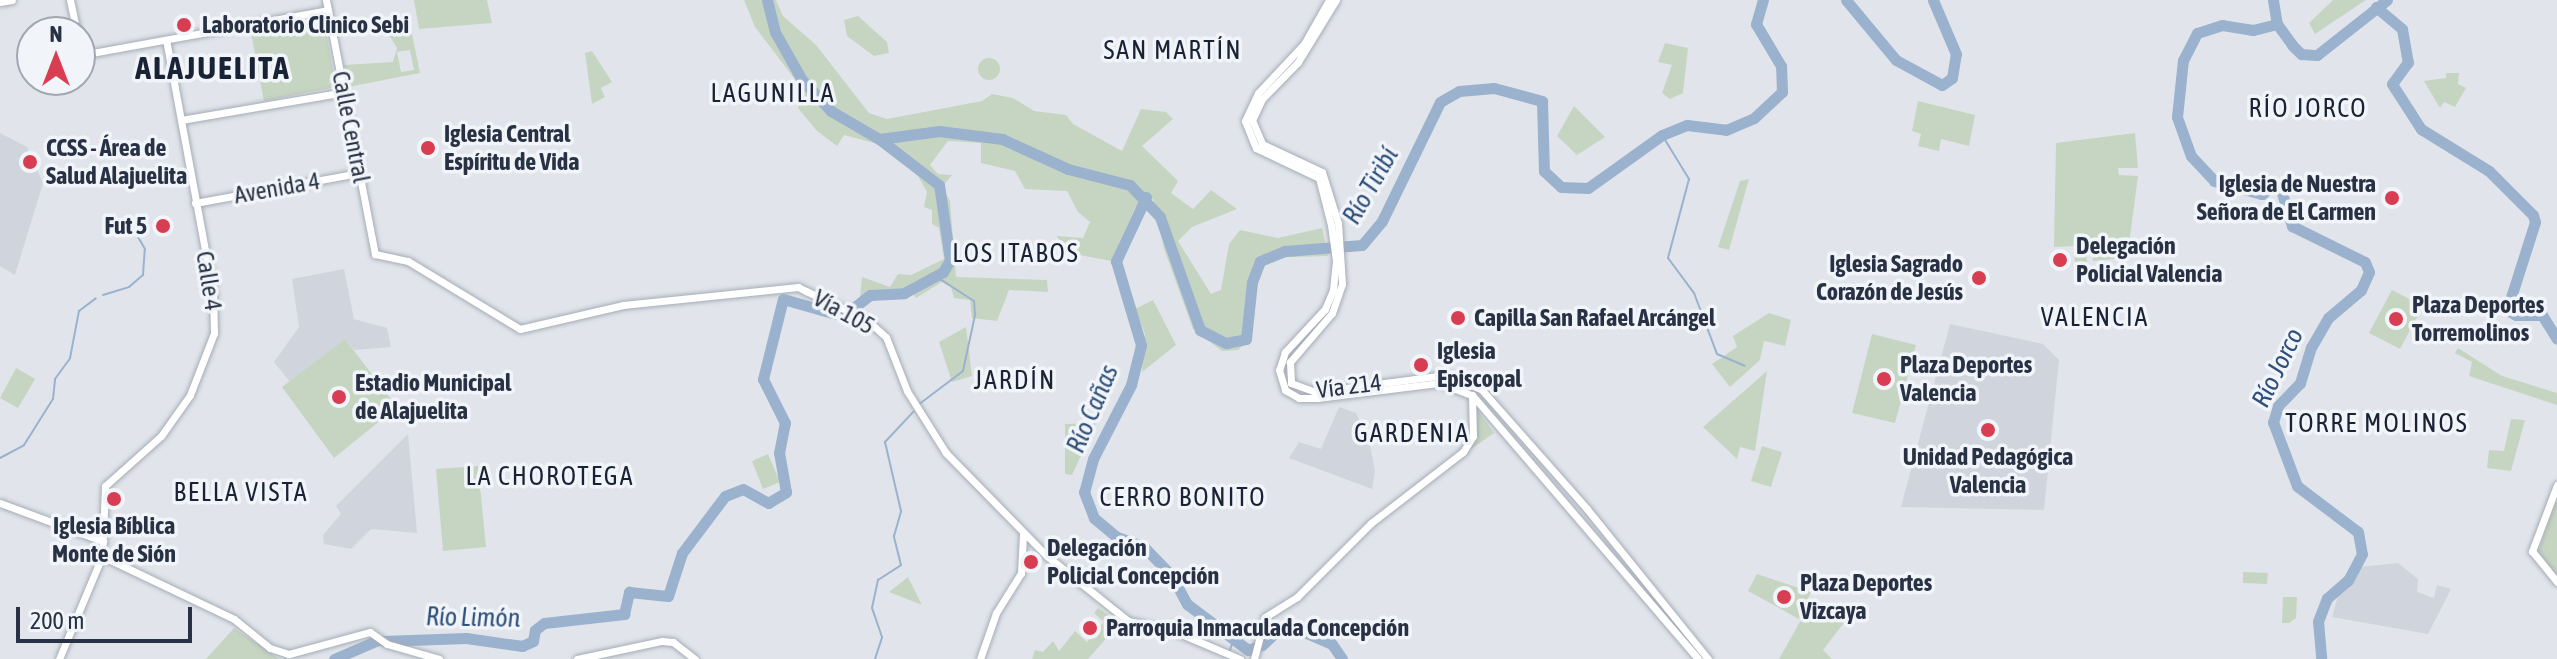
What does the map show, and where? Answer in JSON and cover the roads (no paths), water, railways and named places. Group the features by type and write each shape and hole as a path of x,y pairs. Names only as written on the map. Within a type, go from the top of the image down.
{"main road":[{"path":"0,2 12,0"},
{"name":"Calle Central","path":"326,0 375,254"},
{"name":"Vía 214","path":"1329,0 1304,44 1258,93 1245,128 1256,148 1319,178 1335,224"},
{"name":"Vía 214","path":"1336,0 1298,62 1262,99 1252,127 1262,144 1322,172 1335,224 1342,284 1332,313 1296,352 1288,376 1291,383 1306,392 1446,375 1474,385"},
{"path":"96,51 328,10"},
{"name":"Calle 4","path":"103,541 105,486 161,436 190,395 212,340 214,305 166,40"},
{"path":"181,120 345,92"},
{"name":"Avenida 4","path":"195,203 359,173"},
{"name":"Vía 105","path":"375,254 408,261 520,329 623,305 798,287 857,315 889,342 916,408 946,453 1023,535 1128,621 1174,631 1240,659"},
{"name":"Vía 214","path":"1340,261 1325,309 1281,361 1285,390 1299,398 1317,398 1440,383 1472,395"},
{"path":"1254,655 1256,639 1265,617 1297,597 1371,523 1463,452 1473,436 1474,385"},
{"path":"1474,385 1587,509 1708,659"},
{"path":"1472,395 1698,659"},
{"path":"2557,485 2532,551 2557,582"},
{"path":"0,503 103,541 102,556 59,659"},
{"path":"980,659 996,613 1021,573 1023,535"},
{"path":"102,556 205,609 234,619 270,648 289,654 367,632 387,644 439,659"},
{"path":"577,659 662,641 673,642 695,659"}],"waterway":[{"name":"Río Limón","path":"383,641 466,638 522,646 533,641 535,630 544,623 624,614 629,592 668,596 682,553 725,496 743,489 768,503 786,492 779,453 785,423 763,379 783,299 843,316 870,295 904,293 943,272 950,260 939,185 879,139 831,111 802,80 775,32 767,0"},
{"name":"Río Tiribí","path":"879,139 939,131 1002,139 1068,169 1130,185 1160,217 1200,330 1226,343 1246,339 1252,282 1260,261 1285,251 1362,245 1382,221 1440,102 1459,91 1494,88 1542,101 1544,171 1561,187 1588,188 1662,135 1687,125 1726,130 1754,118 1782,92 1781,66 1756,24 1763,0"},
{"name":"Río Tiribí","path":"1846,0 1896,60 1942,85 1952,78 1956,54 1933,0"},
{"name":"Río Tiribí","path":"2273,0 2277,24 2292,45 2301,54 2317,55 2387,0"},
{"path":"2376,7 2402,29 2408,62 2392,84 2421,129 2489,171 2533,215 2535,222 2507,310 2516,315 2542,315 2557,339"},
{"name":"Río Jorco","path":"2277,24 2253,30 2222,25 2197,33 2183,60 2177,117 2191,156 2214,181 2262,194 2271,187 2281,190 2292,226 2365,262 2369,272 2361,290 2328,318 2311,347 2300,383 2278,406 2273,422 2297,486 2358,532 2362,554 2348,580 2327,598 2318,621 2321,659"},
{"path":"1662,135 1689,179 1668,258 1694,293 1717,354 1745,366"},
{"name":"Río Cañas","path":"1146,197 1116,261 1141,345 1131,385 1093,459 1084,492 1094,518 1117,537 1144,547 1172,576 1187,604 1248,650 1262,645 1280,628 1295,628 1332,644 1342,659"},
{"path":"103,295 129,287 143,275 145,249 135,232 142,219"},
{"path":"918,405 963,371 975,315 974,301 935,276"},
{"path":"0,458 24,445 53,399 55,379 70,358 79,311 96,298"},
{"path":"875,659 882,637 872,608 878,580 901,565 894,536 901,511 885,442 914,411"},
{"name":"Río Limón","path":"334,659 378,640"},
{"path":"1230,650 1233,641"}],"place":[{"name":"Laboratorio Clinico Sebi","path":"184,25"},
{"name":"Iglesia Central Espíritu de Vida","path":"428,148"},
{"name":"CCSS - Área de Salud Alajuelita","path":"30,162"},
{"name":"Iglesia de Nuestra Señora de El Carmen","path":"2392,198"},
{"name":"Fut 5","path":"163,226"},
{"name":"Delegación Policial Valencia","path":"2060,260"},
{"name":"Iglesia Sagrado Corazón de Jesús","path":"1979,278"},
{"name":"Capilla San Rafael Arcángel","path":"1458,318"},
{"name":"Plaza Deportes Torremolinos","path":"2396,319"},
{"name":"Iglesia Episcopal","path":"1421,365"},
{"name":"Plaza Deportes Valencia","path":"1884,379"},
{"name":"Estadio Municipal de Alajuelita","path":"339,397"},
{"name":"Unidad Pedagógica Valencia","path":"1988,430"},
{"name":"Iglesia Bíblica Monte de Sión","path":"114,499"},
{"name":"Delegación Policial Concepción","path":"1031,562"},
{"name":"Plaza Deportes Vizcaya","path":"1784,597"},
{"name":"Parroquia Inmaculada Concepción","path":"1090,628"}],"district":[{"name":"SAN MARTÍN","path":"1173,51"},
{"name":"ALAJUELITA","path":"213,68"},
{"name":"LAGUNILLA","path":"773,94"},
{"name":"RÍO JORCO","path":"2308,109"},
{"name":"LOS ITABOS","path":"1016,254"},
{"name":"VALENCIA","path":"2095,318"},
{"name":"JARDÍN","path":"1015,381"},
{"name":"TORRE MOLINOS","path":"2377,424"},
{"name":"GARDENIA","path":"1412,434"},
{"name":"LA CHOROTEGA","path":"550,477"},
{"name":"BELLA VISTA","path":"241,493"},
{"name":"CERRO BONITO","path":"1183,498"}]}
